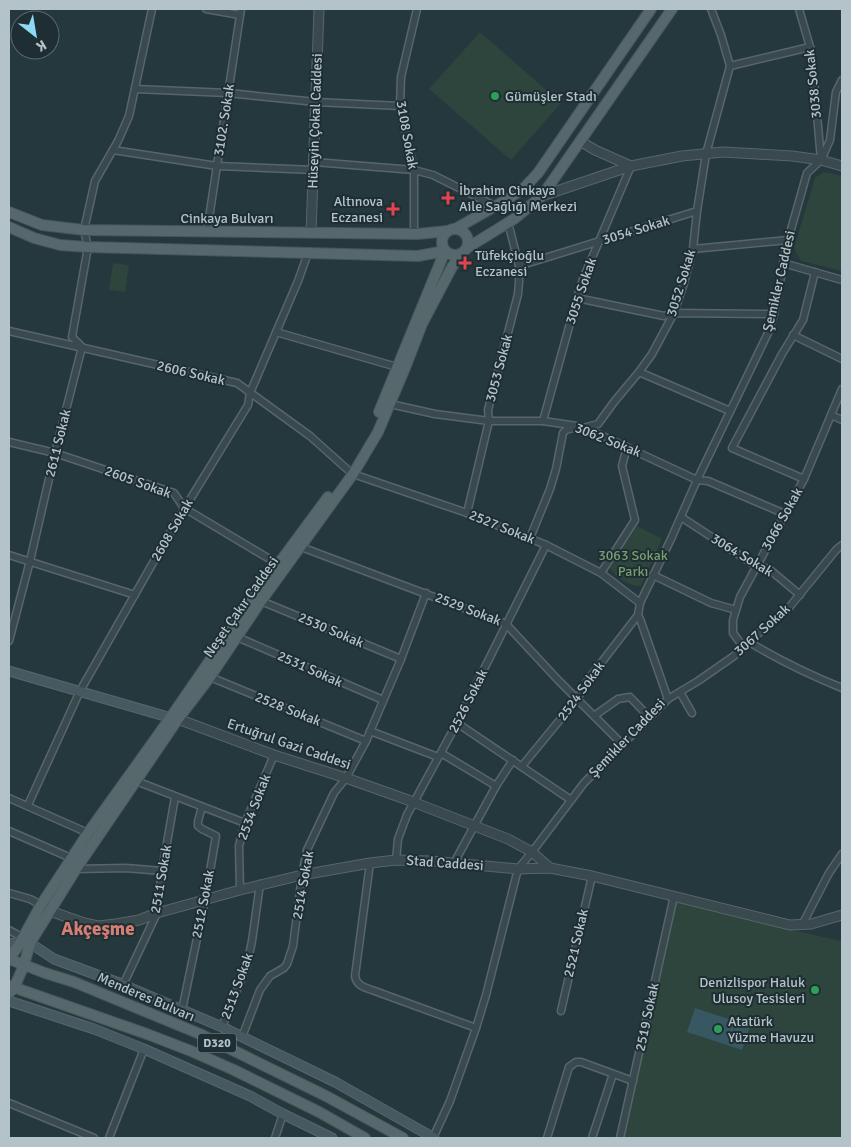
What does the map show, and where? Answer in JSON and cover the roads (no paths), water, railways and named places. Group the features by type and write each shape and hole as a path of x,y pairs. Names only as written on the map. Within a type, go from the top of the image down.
{"main road":[{"name":"Cinkaya Bulvarı","path":"9,212 42,225 84,230 414,234 451,230 525,187 538,173 651,9"},
{"path":"464,251 469,244 467,235 464,232 451,230 444,234 442,241 445,251 452,255 464,251 508,222 542,196 672,9"},
{"path":"9,228 34,238 60,245 88,247 418,256 445,251"},
{"name":"Neşet Çakır Caddesi","path":"9,959 50,911 136,781 174,718 278,564 339,483 350,472 376,421 445,251"},
{"name":"Neşet Çakır Caddesi","path":"11,989 24,965 26,940 41,905 88,832 174,718 210,677 261,601 301,547 378,432 422,324 452,267 464,251"},
{"name":"Ertuğrul Gazi Caddesi","path":"9,671 174,718"},
{"path":"9,944 26,940 54,959 123,985 222,1027 335,1082 434,1138"},
{"name":"Menderes Bulvarı","path":"9,959 74,982 200,1034 326,1096 402,1138"},
{"name":"D320","path":"11,989 191,1051 319,1112 365,1138"},
{"path":"9,1001 94,1029 144,1049 250,1096 332,1138"}],"street":[{"path":"82,347 72,337 88,247 84,230 95,181 129,116 152,9"},
{"path":"206,9 240,12"},
{"name":"Hüseyin Çokal Caddesi","path":"311,233 319,9"},
{"name":"3108 Sokak","path":"414,234 414,170 400,106 400,76 416,9"},
{"path":"711,9 721,34 730,66 810,47"},
{"name":"3038 Sokak","path":"799,9 810,47 821,160"},
{"name":"3102. Sokak","path":"207,231 240,12"},
{"name":"3052 Sokak","path":"530,538 550,489 564,433 566,430 573,428 583,428 598,424 656,348 674,313 684,283 692,249 696,211 706,154 730,66"},
{"name":"Şemikler Caddesi","path":"434,1138 450,1102 476,1028 518,869 584,783 668,699 638,615 640,603 768,333 774,314 788,240 807,173 821,160 830,140 836,92 842,80"},
{"path":"135,89 228,93 316,102 400,106"},
{"path":"580,141 631,166"},
{"path":"112,150 217,166 314,166 414,170 433,175 495,206"},
{"path":"542,196 631,166 682,156 723,152 762,154 821,160 842,166"},
{"name":"3055 Sokak","path":"542,421 577,298 631,166"},
{"name":"3054 Sokak","path":"519,266 696,211"},
{"name":"3053 Sokak","path":"467,512 489,420 488,410 518,294 519,266 508,222"},
{"path":"692,249 788,240"},
{"name":"2608 Sokak","path":"28,805 80,691 184,508 248,405 250,393 308,253"},
{"path":"783,263 842,280"},
{"path":"804,479 732,448 802,320 815,272"},
{"path":"577,298 664,316 674,313 774,314"},
{"name":"2606 Sokak","path":"9,331 237,383 310,436 350,472"},
{"path":"276,332 397,367"},
{"path":"793,335 842,359"},
{"name":"2611 Sokak","path":"9,641 12,614 30,561 82,347"},
{"path":"639,372 730,412"},
{"name":"3066 Sokak","path":"744,648 733,633 733,620 740,596 804,479 842,389"},
{"name":"3062 Sokak","path":"390,404 435,414 489,420 542,421 583,428 697,480 708,481 785,514"},
{"path":"831,415 842,420"},
{"name":"2605 Sokak","path":"9,442 55,453 174,492 184,508 278,564"},
{"path":"601,573 635,520 622,466 628,447"},
{"name":"2527 Sokak","path":"350,472 467,512 546,545 601,573 640,603"},
{"name":"3064 Sokak","path":"681,517 756,566 768,569 800,595"},
{"name":"2526 Sokak","path":"396,860 398,839 407,815 457,722 546,545"},
{"name":"3067 Sokak","path":"668,699 698,681 744,648 787,610 842,545"},
{"name":"2529 Sokak","path":"301,547 506,624 622,745"},
{"path":"9,555 135,595"},
{"path":"653,575 711,603 736,610"},
{"name":"2514 Sokak","path":"242,1037 260,990 270,976 284,968 287,964 293,946 307,850 334,794 346,778 366,741 401,659 426,593"},
{"name":"2530 Sokak","path":"261,601 401,659"},
{"name":"2524 Sokak","path":"522,766 577,699 588,680 638,615"},
{"name":"2531 Sokak","path":"237,637 383,700"},
{"path":"749,642 816,678 842,688"},
{"name":"2528 Sokak","path":"210,677 366,741"},
{"path":"680,692 692,712"},
{"path":"594,716 618,699 630,697 649,717"},
{"name":"Ertuğrul Gazi Caddesi","path":"174,718 274,755 414,802 508,839 532,852 550,868"},
{"path":"457,722 572,800"},
{"path":"370,731 440,755 496,786"},
{"name":"2534 Sokak","path":"240,890 239,846 245,823 274,755"},
{"path":"454,863 496,786 513,760"},
{"path":"136,781 245,823"},
{"name":"2511 Sokak","path":"123,985 157,913 175,797"},
{"path":"9,798 88,832"},
{"name":"2512 Sokak","path":"182,1010 216,836 198,826 202,808"},
{"path":"9,831 71,858"},
{"path":"802,925 829,873 842,854"},
{"name":"Stad Caddesi","path":"50,911 73,920 98,926 116,924 139,920 157,913 302,874 396,860 432,861 518,869 550,868 592,876 790,925 820,922 842,914"},
{"path":"370,863 355,976 356,981 360,985 476,1028"},
{"path":"76,869 126,868 162,872"},
{"name":"2521 Sokak","path":"561,1011 592,876"},
{"name":"2513 Sokak","path":"222,1027 247,965 260,884"},
{"path":"9,893 30,899 50,911"},
{"name":"2519 Sokak","path":"620,1138 674,896"},
{"path":"9,930 26,940"},
{"path":"109,1138 144,1049"},
{"path":"547,1138 569,1067 576,1062 581,1062 633,1081"},
{"path":"592,1138 613,1074"},
{"path":"9,1103 94,1138"},
{"path":"275,1138 282,1114"}],"water":[{"name":"Atatürk Yüzme Havuzu","path":"695,1008 750,1026 742,1050 687,1032"}],"place":[{"name":"Gümüşler Stadı","path":"495,96"},
{"name":"İbrahim Cinkaya Aile Sağlığı Merkezi","path":"448,198"},
{"name":"Altınova Eczanesi","path":"393,209"},
{"name":"Tüfekçioğlu Eczanesi","path":"465,263"},
{"name":"Denizlispor Haluk Ulusoy Tesisleri","path":"815,990"},
{"name":"Atatürk Yüzme Havuzu","path":"718,1029"}],"district":[{"name":"Akçeşme","path":"98,929"}],"park label":[{"name":"3063 Sokak Parkı","path":"633,564"}]}
